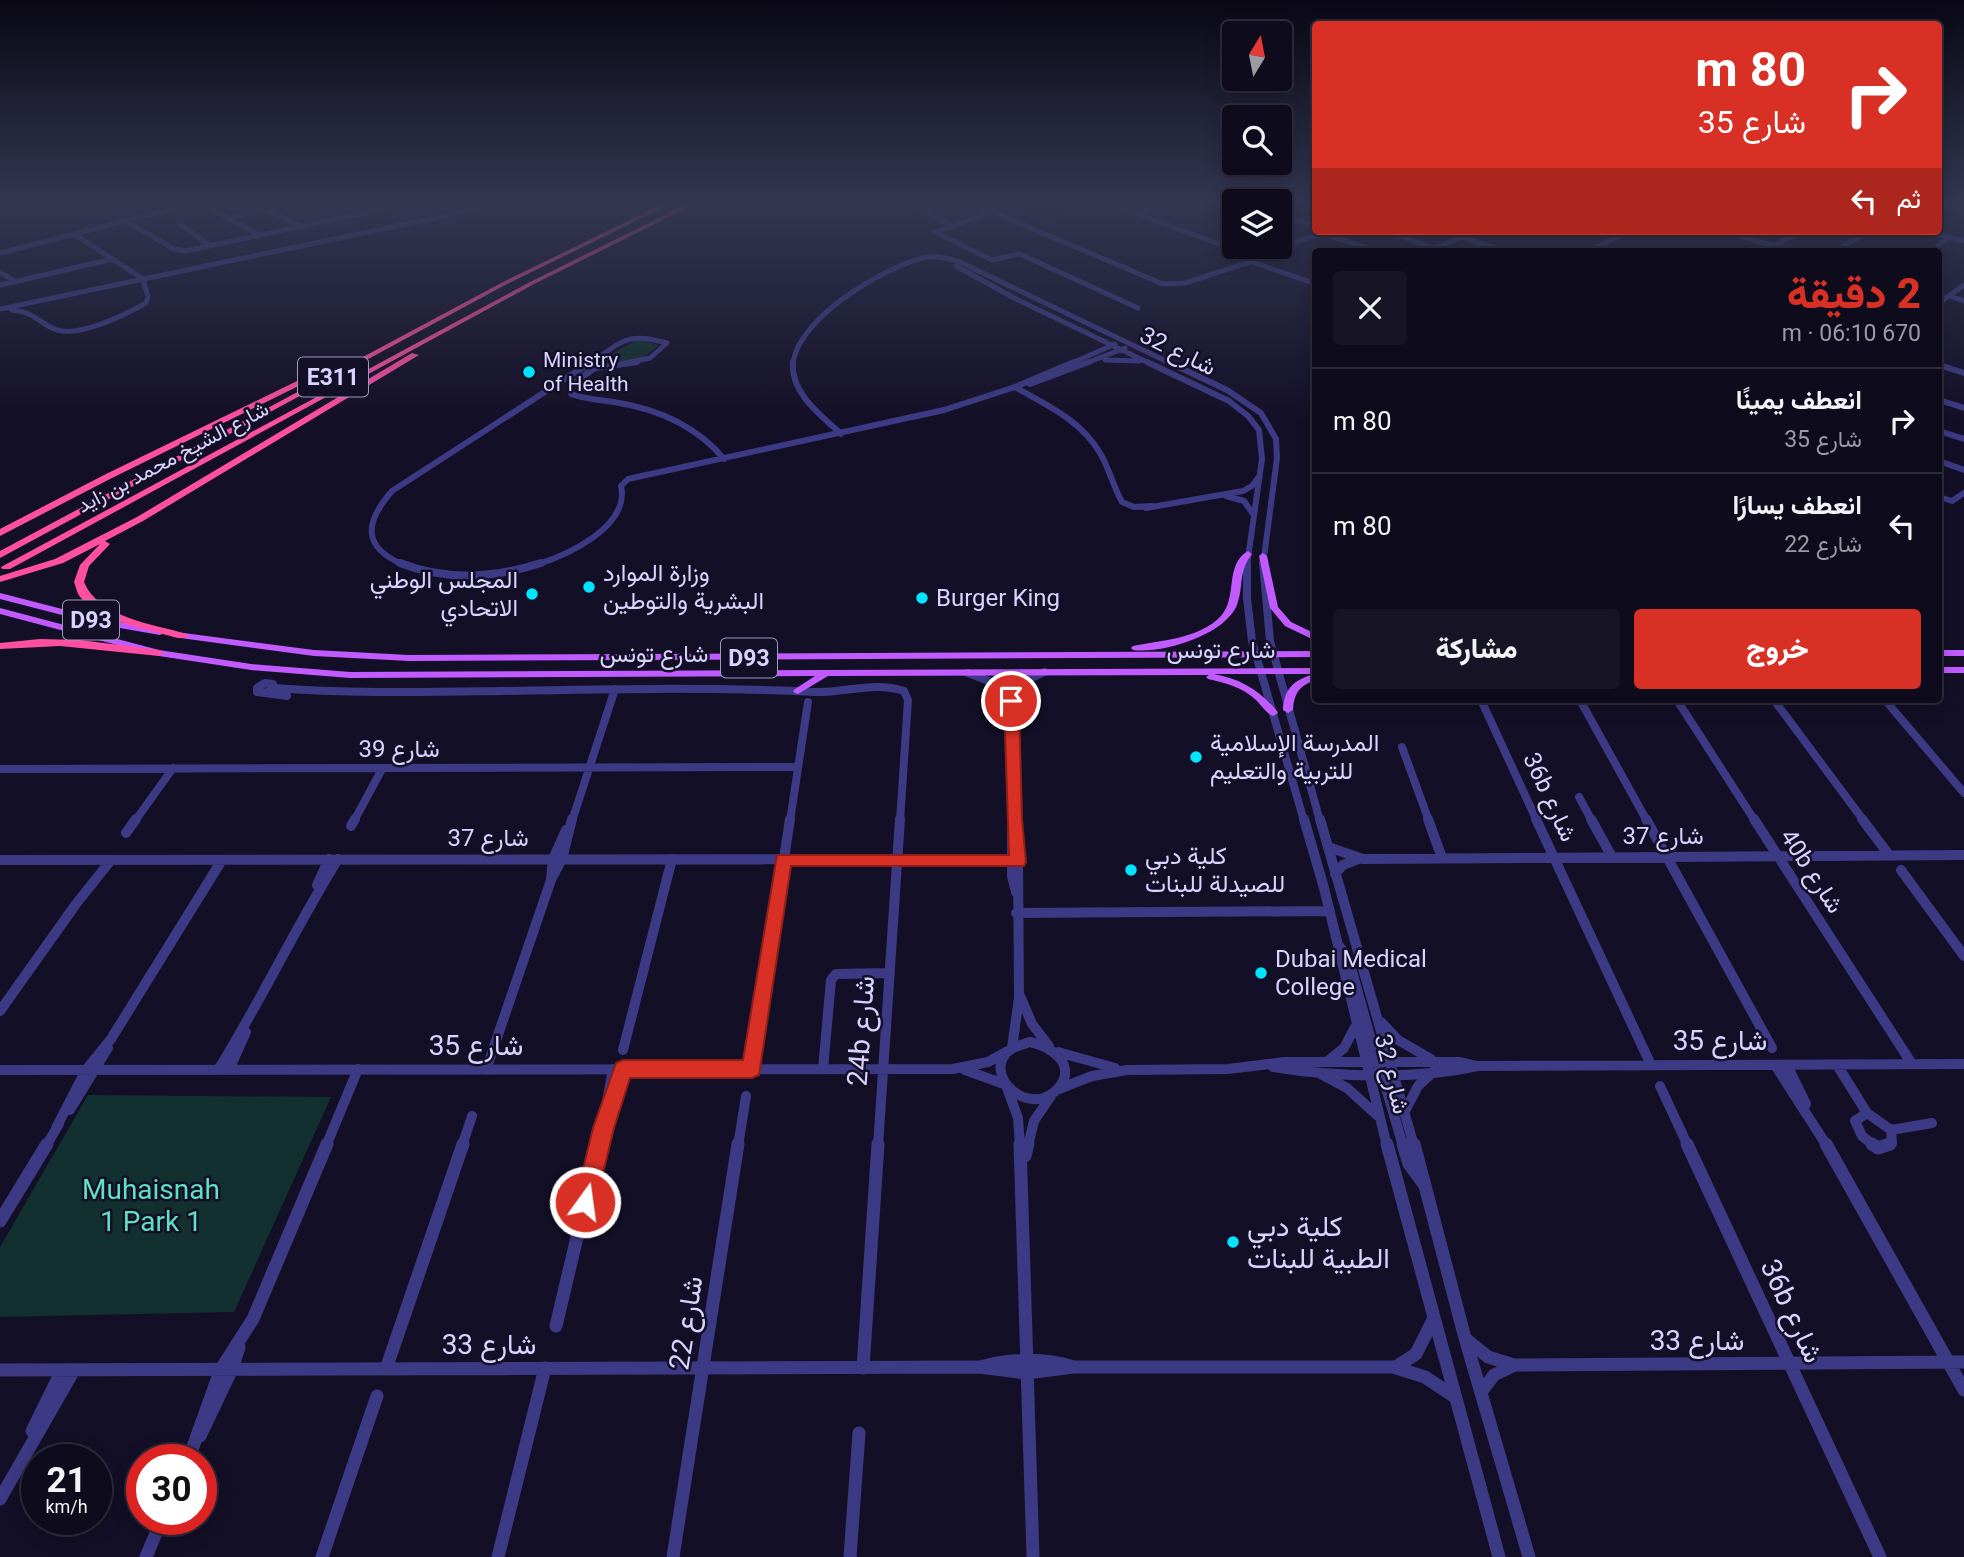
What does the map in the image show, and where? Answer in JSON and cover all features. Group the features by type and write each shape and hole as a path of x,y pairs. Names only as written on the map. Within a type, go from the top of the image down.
{"highway":[{"name":"شارع الشيخ محمد بن زايد","path":"0,555 521,277"},
{"name":"شارع الشيخ محمد بن زايد","path":"3,570 546,277"},
{"path":"0,579 48,565 140,519 401,364 461,322"},
{"path":"0,533 55,503 321,373 417,330"},
{"path":"0,525 55,503"},
{"path":"140,519 95,551 80,576 81,593 86,600 104,611 183,636"},
{"path":"3,570 17,572 48,565"},
{"path":"0,646 72,643 159,653"}],"main road":[{"path":"1079,654 1166,645 1216,625 1230,612 1238,566 1248,554"},
{"path":"1263,556 1274,608 1288,624 1312,636"},
{"name":"شارع تونس","path":"0,596 97,621 183,636 303,652 409,658 691,659 1312,654"},
{"name":"شارع تونس","path":"0,611 159,653 251,667 376,676 1312,671"},
{"path":"1942,653 1964,653"},
{"path":"1942,670 1964,670"},
{"path":"1177,672 1225,679 1244,686 1257,694 1273,713"},
{"path":"798,691 825,674"},
{"path":"1288,710 1288,698 1292,688 1302,680 1312,678"}],"street":[{"path":"4,277 7,281"},
{"path":"0,285 7,281 16,282 37,277"},
{"path":"0,310 135,278 153,277"},
{"path":"147,288 162,277"},
{"path":"839,435 795,381 791,365 795,348 812,325 879,277"},
{"name":"شارع 32","path":"978,277 1229,401 1254,422 1264,446 1248,554 1247,604 1255,654 1330,911 1356,1025 1405,1111 1480,1392 1529,1557"},
{"name":"شارع 32","path":"989,277 1237,395 1254,407 1272,427 1278,453 1263,556 1265,605 1273,654 1377,1017 1379,1116 1499,1557"},
{"path":"1070,277 1138,308"},
{"path":"1146,277 1163,284 1188,283 1204,277"},
{"path":"0,310 30,312 54,330 72,333 137,309 148,300 143,279"},
{"path":"94,289 133,284 147,288"},
{"path":"1942,301 1964,285"},
{"path":"1949,296 1964,301"},
{"path":"1054,316 1090,340 1090,348 1078,360"},
{"path":"722,460 695,430 667,416 629,405 571,394 570,386 596,368 639,363 658,350 662,343 653,339 635,338 622,343 393,492 373,514 371,537 385,556 414,570 456,576 504,572 558,557 590,539 616,514 628,482 649,475 722,460 839,435 934,413 1110,359 1126,359 1175,374"},
{"path":"1013,388 1123,341"},
{"path":"1086,365 1132,345"},
{"path":"1942,366 1964,373"},
{"path":"1013,388 1067,418 1086,433 1101,454 1122,508 1135,510 1248,489 1259,477"},
{"path":"1942,401 1964,408"},
{"path":"1942,432 1964,439"},
{"path":"1942,462 1964,470"},
{"path":"1952,501 1964,493"},
{"path":"1210,497 1240,499 1248,505 1253,515"},
{"path":"1942,498 1964,506"},
{"path":"968,673 999,685 1011,701"},
{"path":"1032,1557 1022,1168 1018,1118 1000,1067 1010,1050 1017,1023 1016,892 1012,880 1015,859 1011,701 1015,690 1023,681 1044,673"},
{"path":"809,685 818,692"},
{"path":"338,693 319,696 265,693 274,688 338,693 615,689 818,692"},
{"name":"24b شارع","path":"818,692 846,688 895,688 904,691 908,697 863,1368"},
{"path":"486,1069 615,689"},
{"path":"752,1069 808,702"},
{"name":"36b شارع","path":"1482,703 1651,1065"},
{"path":"1582,703 1772,1048"},
{"name":"40b شارع","path":"1679,703 1912,1064"},
{"path":"1776,703 1889,855"},
{"path":"1888,703 1964,793"},
{"path":"1402,747 1442,858"},
{"name":"شارع 39","path":"0,769 798,767"},
{"path":"127,833 173,768"},
{"path":"351,826 382,769"},
{"path":"1579,797 1612,858"},
{"name":"شارع 37","path":"1328,847 1363,859"},
{"name":"شارع 37","path":"1335,874 1343,865 1363,859 1964,855"},
{"path":"223,1070 333,859"},
{"path":"623,1050 672,859"},
{"name":"شارع 37","path":"0,860 1015,859"},
{"path":"0,1011 107,860"},
{"path":"0,1221 222,860"},
{"path":"1901,870 1964,956"},
{"path":"1016,914 1330,911"},
{"path":"1338,945 1349,960 1409,1164 1424,1184"},
{"path":"823,1069 831,980 836,974 890,973"},
{"path":"1018,986 1026,1012 1060,1057 1065,1073 1034,1121 1022,1168"},
{"path":"1377,1017 1398,1040 1435,1066 1418,1086 1405,1111"},
{"path":"1326,1062 1344,1048 1356,1025"},
{"path":"1010,1050 1030,1042 1052,1049"},
{"name":"شارع 35","path":"1052,1049 1090,1063 1127,1070"},
{"name":"شارع 35","path":"953,1069 988,1062 1010,1050"},
{"name":"شارع 35","path":"1269,1066 1285,1062 1326,1062 1379,1067"},
{"name":"شارع 35","path":"1055,1092 1092,1076 1127,1070 1269,1066 1314,1071 1435,1066 1463,1070 1477,1066 1964,1064"},
{"path":"1781,1065 1964,1390"},
{"path":"1837,1065 1867,1113 1891,1130 1932,1123"},
{"path":"195,1444 227,1369 258,1307 358,1069"},
{"path":"556,1326 618,1069"},
{"name":"شارع 35","path":"0,1070 953,1069 984,1075 1005,1086"},
{"path":"1314,1071 1347,1088 1379,1116"},
{"path":"1005,1086 1023,1098 1042,1099 1055,1092"},
{"name":"36b شارع","path":"1660,1086 1880,1557"},
{"name":"شارع 22","path":"673,1557 746,1096"},
{"path":"1867,1113 1855,1121 1857,1129 1878,1148 1892,1143 1891,1130"},
{"path":"386,1369 472,1116"},
{"path":"1393,1367 1414,1358 1421,1349 1433,1320"},
{"name":"شارع 33","path":"1465,1338 1488,1357 1514,1365 1964,1362"},
{"path":"1480,1392 1494,1375 1514,1365"},
{"name":"شارع 33","path":"0,1370 979,1367 995,1371 1028,1367 1393,1367 1425,1377 1455,1397"},
{"path":"498,1557 545,1368"},
{"path":"28,1444 68,1370"},
{"path":"321,1557 377,1396"},
{"path":"850,1557 859,1433"},
{"path":"0,1499 21,1458"},
{"path":"146,1557 155,1535"}],"green space":[{"path":"638,339 659,345 639,361 603,362 582,375 578,374"},
{"name":"Muhaisnah 1 Park 1","path":"88,1095 331,1097 234,1312 0,1317 0,1247"}],"place":[{"name":"Ministry of Health","path":"529,372"},
{"name":"وزارة الموارد البشرية والتوطين","path":"589,587"},
{"name":"المجلس الوطني الاتحادي","path":"532,594"},
{"name":"Burger King","path":"922,598"},
{"name":"المدرسة الإسلامية للتربية والتعليم","path":"1196,757"},
{"name":"كلية دبي للصيدلة للبنات","path":"1131,870"},
{"name":"Dubai Medical College","path":"1261,973"},
{"name":"كلية دبي الطبية للبنات","path":"1233,1242"}],"route":[{"path":"585,1202 603,1128 623,1069 752,1069 783,859 976,859 1018,862 1014,819 1011,701"}]}
